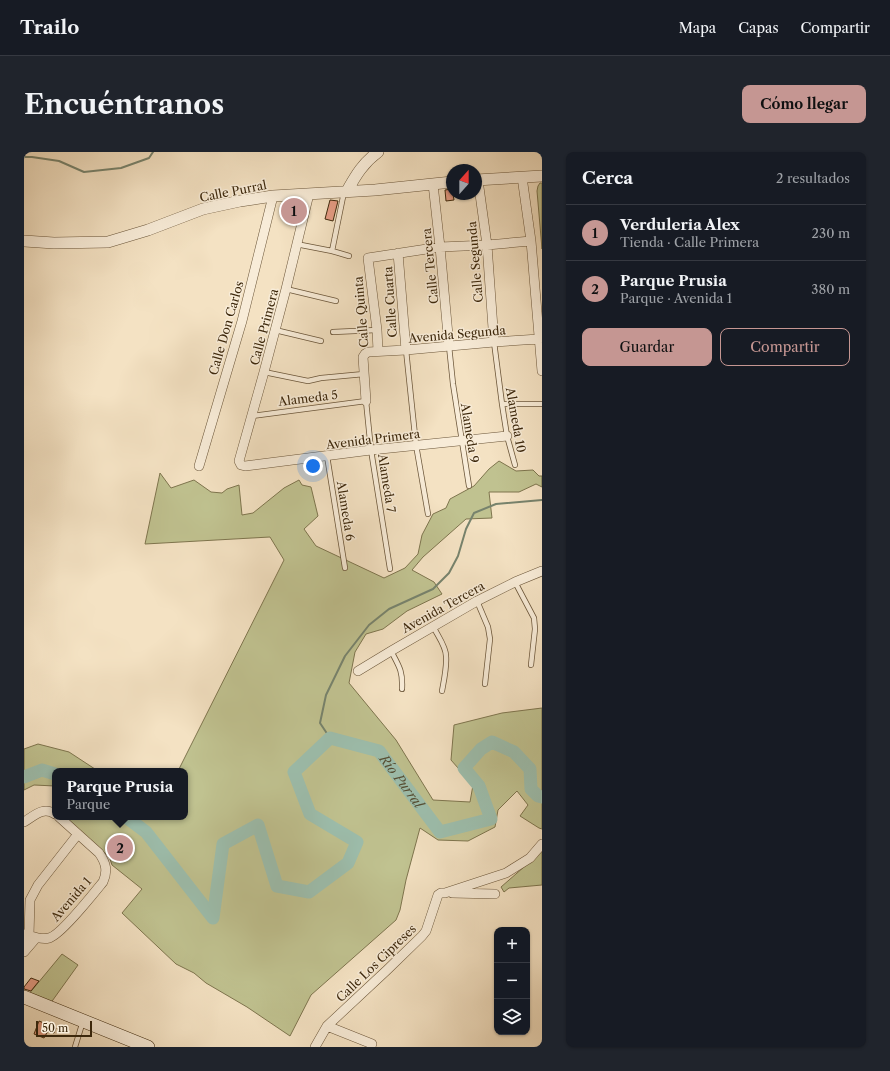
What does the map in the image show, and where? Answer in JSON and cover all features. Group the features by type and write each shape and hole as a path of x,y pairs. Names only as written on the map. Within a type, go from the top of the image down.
{"main road":[{"path":"24,997 148,1047"}],"street":[{"path":"346,191 359,171 370,158 378,152"},
{"path":"482,180 542,176"},
{"path":"522,177 540,319 539,340 542,371"},
{"name":"Calle Purral","path":"24,241 54,243 108,242 148,230 203,209 240,201 273,196 375,190 446,183"},
{"name":"Calle Tercera","path":"433,184 449,346"},
{"name":"Calle Primera","path":"241,465 239,461 276,330 308,194"},
{"name":"Calle Don Carlos","path":"199,466 242,321 273,196"},
{"name":"Calle Segunda","path":"480,200 487,245 494,342"},
{"path":"398,253 440,248 531,241"},
{"name":"Calle Quinta","path":"366,401 363,357 368,352 378,351 377,330 368,258 398,253"},
{"name":"Calle Cuarta","path":"398,253 406,350"},
{"name":"Avenida Segunda","path":"378,351 539,340"},
{"name":"Avenida Primera","path":"241,465 245,466 371,450 507,436"},
{"name":"Avenida Tercera","path":"358,671 391,650 477,601 515,582 542,571"},
{"path":"24,822 42,811 47,810 52,812"},
{"name":"Avenida 1","path":"28,937 47,939 53,937 78,911 103,882 105,877 106,866 104,860 62,820"},
{"path":"24,952 28,937 30,900 38,885 78,834"},
{"path":"445,893 506,874 530,858 542,844"},
{"path":"445,893 495,894"},
{"name":"Calle Los Cipreses","path":"315,1047 327,1026 422,936 426,931 438,895 445,893"},
{"path":"327,1026 372,1044"}],"lane":[{"path":"332,251 346,191"},
{"path":"296,244 350,256"},
{"path":"286,289 336,301"},
{"path":"276,330 321,341"},
{"path":"332,332 377,330"},
{"name":"Alameda 10","path":"494,342 507,436 515,466"},
{"name":"Alameda 9","path":"449,346 461,441 469,486"},
{"path":"406,350 416,445 428,514"},
{"path":"264,372 308,381 321,378 364,374"},
{"name":"Alameda 5","path":"252,416 366,401"},
{"name":"Alameda 7","path":"366,401 371,450 390,569"},
{"path":"502,404 542,404"},
{"name":"Alameda 6","path":"327,456 345,568"},
{"path":"515,582 534,618 535,629 531,665"},
{"path":"477,601 488,627 490,639 485,684"},
{"path":"433,626 446,655 446,668 442,691"},
{"path":"391,650 400,669 402,689"},
{"path":"75,1047 83,1021"}],"green space":[{"path":"540,183 542,183 542,249 537,191"},
{"path":"499,461 516,471 533,470 539,476 542,476 542,487 536,484 519,492 489,492 492,518 466,519 423,557 412,570 434,582 442,594 407,611 383,629 366,634 355,652 349,683 396,740 433,800 470,802 473,785 451,760 454,725 502,713 542,708 542,829 520,816 528,805 517,791 498,810 495,827 468,841 438,840 420,828 406,880 400,910 396,920 311,995 290,1036 247,1007 206,983 194,973 176,964 122,913 142,889 112,865 107,855 69,821 188,820 188,768 180,768 284,560 270,537 145,544 160,473 171,488 194,480 211,492 222,493 227,489 239,485 242,515 253,513 284,488 299,480 302,485 311,487 318,516 304,529 316,546 384,578 405,568 418,554 422,535 433,514 446,508 450,499 474,486 489,469"},
{"path":"38,744 69,752 93,768 52,768 52,786 34,785 24,790 24,749"},
{"path":"542,849 542,885 509,888 504,892 501,887 532,860"},
{"path":"62,954 78,965 50,1004 28,995"}],"building":[{"path":"330,200 338,201 333,221 325,219"},
{"path":"301,201 296,222 285,219 289,202"},
{"path":"31,978 39,981 31,991 24,989 24,987"},
{"path":"39,1021 56,1028 54,1033 48,1031 44,1038 34,1034"}],"waterway":[{"path":"24,157 59,161 84,172 121,168 149,158 153,152"},
{"path":"330,738 320,723 326,695 345,656 369,625 389,609 433,589 449,573 458,556 466,529 474,513 496,504 542,500"},
{"name":"Río Purral","path":"130,820 146,832 213,918 223,844 258,825 277,886 309,892 348,863 357,842 310,814 294,772 330,738 379,751 440,832 491,819 479,786 464,768 481,749 492,742 514,752 530,769 531,789 538,796 542,797"},
{"name":"Río Purral","path":"24,777 42,770 52,773"}],"place":[{"name":"Verduleria Alex","path":"294,211"},
{"name":"Parque Prusia","path":"120,848"}]}
